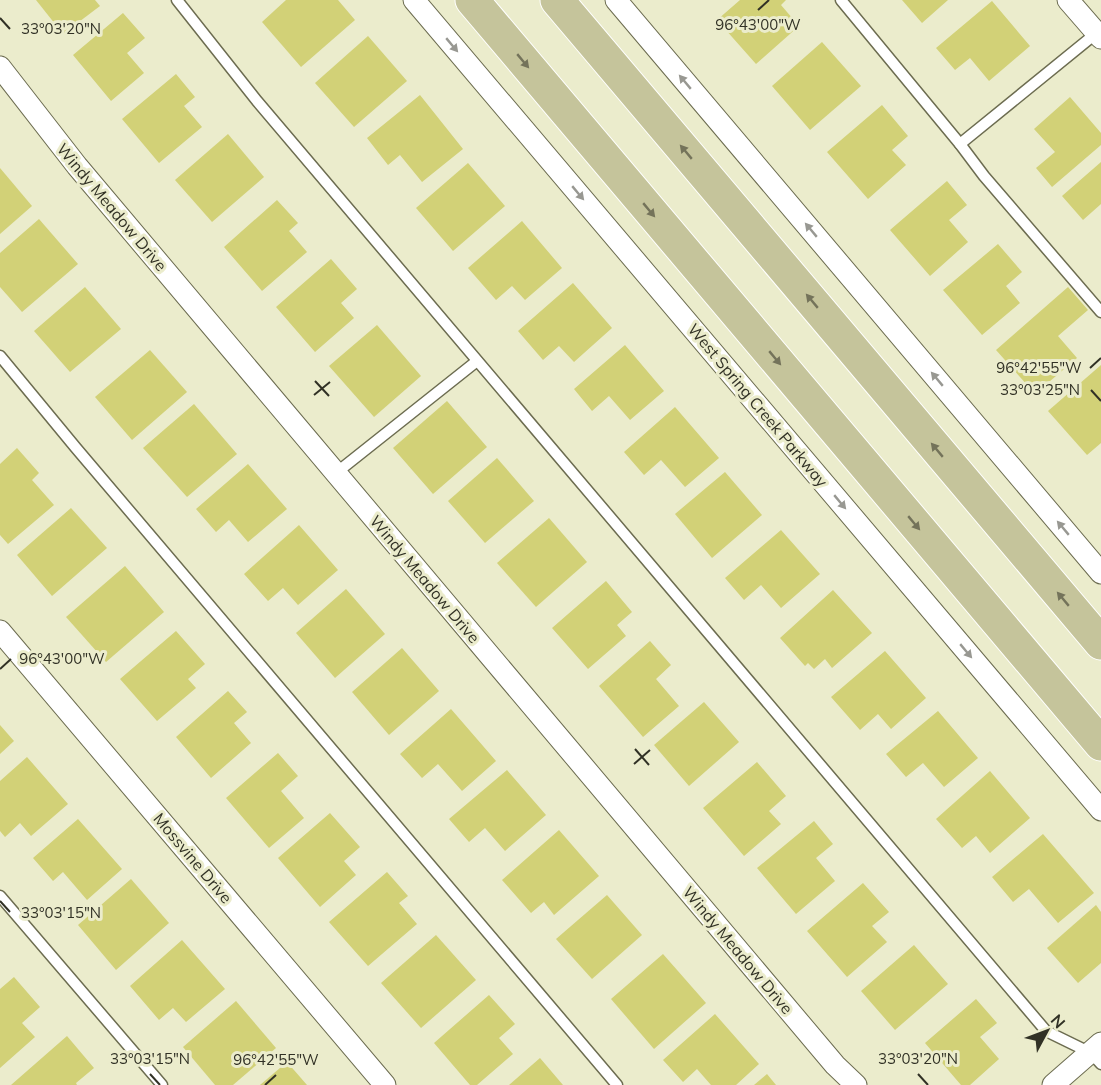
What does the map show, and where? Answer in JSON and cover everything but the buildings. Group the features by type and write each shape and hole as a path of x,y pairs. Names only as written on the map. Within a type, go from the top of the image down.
{"main road":[{"path":"472,0 1101,744"},
{"path":"558,0 1101,643"}],"street":[{"name":"West Spring Creek Parkway","path":"414,0 1101,810"},
{"path":"616,0 1101,573"},
{"path":"1068,0 1099,33"},
{"name":"Windy Meadow Drive","path":"0,67 8,92 77,166 835,1065 856,1085"},
{"name":"Mossvine Drive","path":"0,631 386,1085"},
{"path":"1053,1085 1098,1053"}],"lane":[{"path":"177,0 256,101 1046,1031 1098,1053"},
{"path":"842,0 984,176 1101,312"},
{"path":"960,144 1099,33"},
{"path":"0,356 616,1085"},
{"path":"336,473 477,361"},
{"path":"0,896 162,1085"}]}
